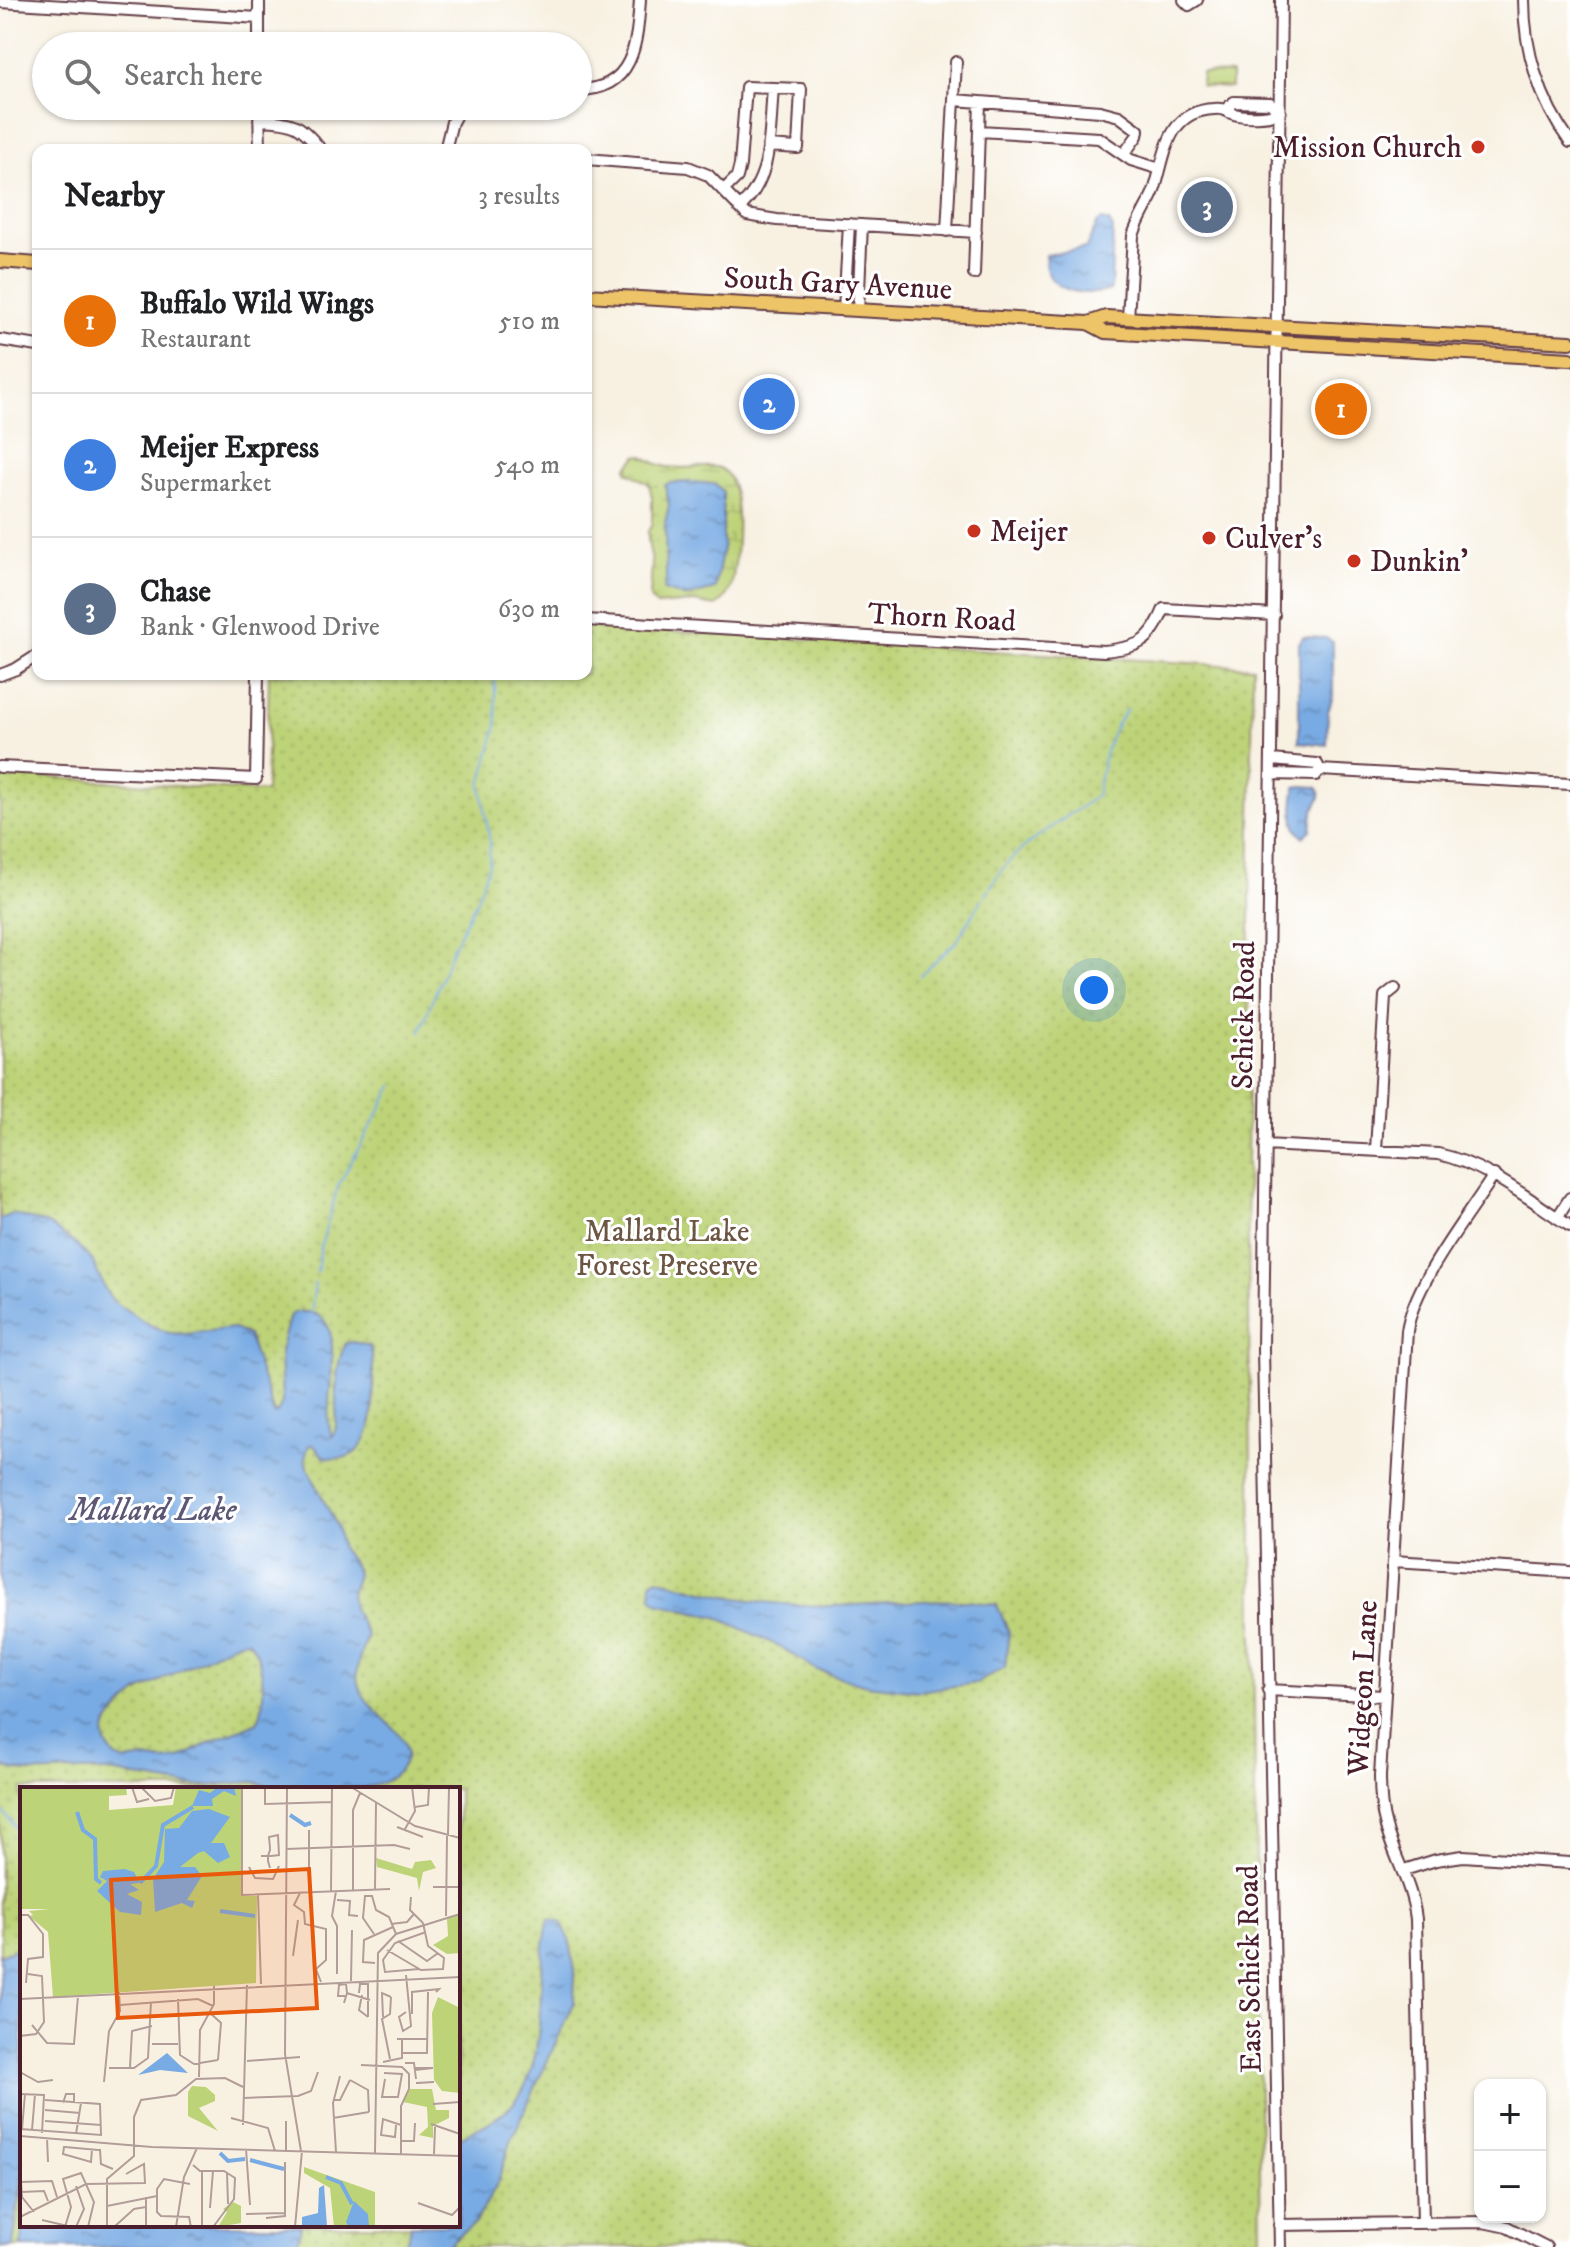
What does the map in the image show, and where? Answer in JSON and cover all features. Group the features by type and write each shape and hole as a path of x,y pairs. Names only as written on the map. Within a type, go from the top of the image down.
{"main road":[{"path":"0,261 32,264"},
{"name":"South Gary Avenue","path":"592,295 1088,323 1106,317 1570,342"},
{"name":"South Gary Avenue","path":"1088,323 1105,332 1570,359"}],"street":[{"path":"259,0 259,32"},
{"path":"592,87 618,77 629,62 637,41 640,0"},
{"path":"1184,0 1189,5 1197,0"},
{"name":"Schick Road","path":"1268,1690 1263,1349 1281,0"},
{"path":"1524,0 1526,36 1533,69 1551,112 1570,142"},
{"path":"0,2 259,18"},
{"path":"947,231 956,62"},
{"path":"724,190 737,177 740,165 746,87 801,89 798,148 768,146"},
{"path":"739,208 751,198 762,179 773,88"},
{"path":"954,100 1100,111 1119,116 1138,130 1124,154"},
{"path":"974,274 980,102"},
{"path":"1128,318 1133,236 1149,202 1165,149 1176,127 1190,113 1213,108 1226,109 1233,114 1270,116 1280,112"},
{"path":"260,144 259,120 290,121 305,129 316,144"},
{"path":"446,144 453,120"},
{"path":"979,131 1099,138 1131,160 1160,169"},
{"path":"592,159 688,167 708,175 747,215 777,220 976,232"},
{"path":"849,224 851,310"},
{"path":"851,310 862,225"},
{"path":"0,340 32,345"},
{"name":"Thorn Road","path":"592,620 1104,651 1138,646 1156,627 1164,609 1274,615"},
{"path":"0,675 32,660"},
{"path":"0,767 256,779 258,680"},
{"path":"1272,760 1317,764 1320,770"},
{"path":"1272,774 1316,775 1320,770"},
{"path":"1320,770 1570,784"},
{"path":"1376,1150 1385,996 1395,988"},
{"path":"1265,1145 1438,1154 1467,1161 1494,1175 1570,1226"},
{"name":"Widgeon Lane","path":"1423,2222 1416,1919 1411,1889 1386,1828 1380,1797 1409,1318 1423,1285 1494,1175"},
{"path":"1557,1218 1570,1198"},
{"path":"1393,1561 1570,1572"},
{"path":"1268,1690 1384,1696"},
{"name":"East Schick Road","path":"1268,1690 1280,2247"},
{"path":"1404,1870 1463,1856 1570,1863"},
{"path":"1279,2225 1490,2223 1526,2234 1546,2247"}],"green space":[{"path":"1202,73 1231,74 1231,88 1201,86"},
{"path":"642,455 664,466 715,467 728,475 736,504 735,560 730,589 716,606 694,602 657,605 650,599 652,562 648,531 652,525 652,497 649,484 628,472 627,468 637,456"},
{"name":"Mallard Lake Forest Preserve","path":"592,626 1253,667 1247,1161 1261,2247 0,2247 0,774 266,792 269,680 592,680"}],"water":[{"path":"1098,222 1109,222 1113,229 1111,290 1077,292 1057,284 1046,267 1046,255 1086,248"},
{"path":"692,482 715,484 723,492 723,548 715,589 686,597 664,590 665,523 669,505 665,485"},
{"path":"1303,637 1326,638 1333,642 1333,696 1328,712 1327,745 1299,742 1299,643"},
{"path":"1296,787 1317,787 1320,793 1311,830 1303,837 1296,828 1293,807"},
{"name":"Mallard Lake","path":"13,1214 48,1224 92,1260 114,1302 150,1325 169,1333 232,1328 248,1335 274,1414 282,1402 280,1351 290,1315 308,1312 322,1318 329,1330 332,1346 329,1422 332,1436 337,1422 337,1374 343,1349 346,1343 353,1342 370,1346 373,1406 365,1440 356,1451 343,1458 324,1457 313,1445 309,1445 305,1458 337,1526 342,1549 357,1574 351,1594 353,1608 367,1635 357,1676 367,1700 403,1740 407,1750 399,1772 378,1784 365,1787 270,1787 254,1782 193,1786 108,1772 24,1772 0,1766 0,1219","holes":["247,1640 257,1655 263,1693 256,1723 179,1759 126,1761 112,1753 105,1739 107,1726 139,1691 236,1642"]},
{"path":"657,1578 722,1595 787,1604 832,1606 935,1601 997,1605 1009,1632 1005,1667 977,1683 918,1691 866,1685 817,1670 781,1647 717,1617 658,1603 652,1597 651,1583"},
{"path":"549,1919 560,1921 569,1938 575,1971 574,2003 512,2138 497,2184 475,2223 448,2247 405,2247 410,2227 460,2227 460,2138 505,2111 524,2089 537,2043"},
{"path":"20,1947 20,2189 13,2247 0,2247 0,1955"},
{"path":"24,2227 301,2227 297,2247 21,2247"}],"waterway":[{"path":"420,1032 489,865 490,843 481,785 497,725 494,680"},
{"path":"986,895 1020,850 1097,793 1110,738 1127,709"},
{"path":"920,976 956,942 983,898"},
{"path":"317,1272 338,1186 393,1086"},
{"path":"311,1313 315,1283"},
{"path":"0,1809 20,1832"}],"place":[{"name":"Mission Church","path":"1478,147"},
{"name":"Chase","path":"1207,207"},
{"name":"Meijer Express","path":"769,404"},
{"name":"Buffalo Wild Wings","path":"1341,409"},
{"name":"Meijer","path":"974,531"},
{"name":"Culver's","path":"1209,538"},
{"name":"Dunkin'","path":"1354,561"}]}
